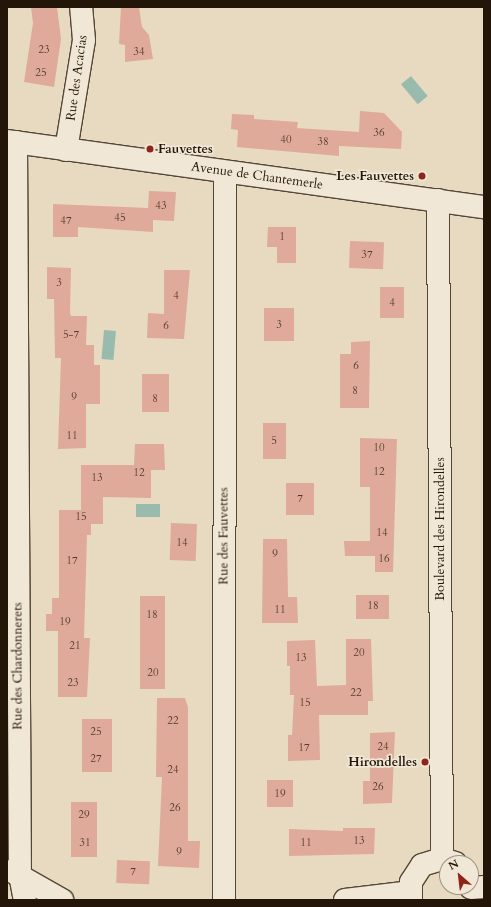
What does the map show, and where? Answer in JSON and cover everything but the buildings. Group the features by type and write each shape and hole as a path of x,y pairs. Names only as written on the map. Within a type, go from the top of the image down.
{"street":[{"name":"Rue des Acacias","path":"66,150 84,40 81,7"},
{"name":"Avenue de Chantemerle","path":"11,142 484,207"},
{"name":"Rue des Chardonnerets","path":"11,142 13,872 25,900"},
{"name":"Rue des Fauvettes","path":"224,900 225,172"},
{"name":"Boulevard des Hirondelles","path":"438,200 448,855"},
{"path":"345,900 410,896 411,882 422,865 439,862"},
{"path":"13,872 62,900"}],"shaded area":[{"path":"411,76 428,96 418,104 401,84"},
{"path":"104,330 116,331 113,360 101,359"},
{"path":"136,504 160,504 160,517 136,517"}],"place":[{"name":"Fauvettes","path":"150,149"},
{"name":"Les Fauvettes","path":"422,176"},
{"name":"Hirondelles","path":"425,762"}]}
